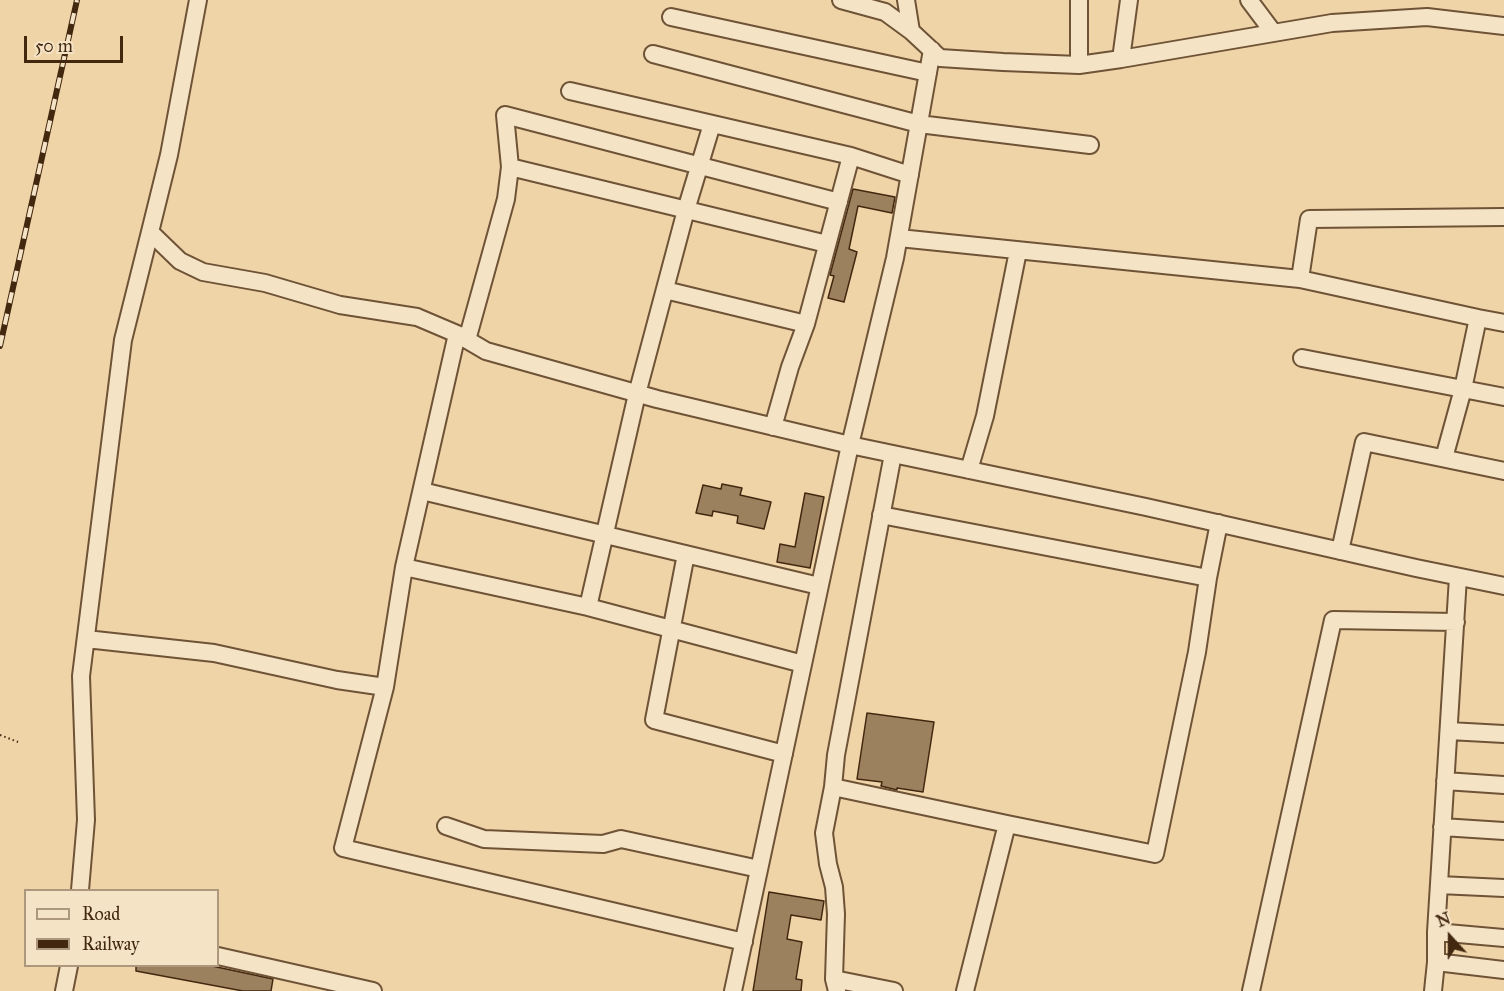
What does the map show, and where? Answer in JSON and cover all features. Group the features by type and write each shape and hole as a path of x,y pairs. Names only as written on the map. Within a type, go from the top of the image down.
{"street":[{"path":"80,889 86,820 81,676 123,340 169,155 198,0"},
{"path":"841,0 885,12 911,31 940,58 1079,65 1332,23 1426,17 1504,26"},
{"path":"906,0 911,31"},
{"path":"1078,0 1079,65"},
{"path":"1121,59 1129,0"},
{"path":"1249,0 1274,32"},
{"path":"671,17 928,73"},
{"path":"733,991 849,445 895,258 932,50"},
{"path":"653,54 918,124 1090,145"},
{"path":"570,91 851,156 910,175"},
{"path":"744,942 343,848 385,687 404,567 422,491 462,337 506,199 510,168 505,115 839,202"},
{"path":"588,607 637,394 686,210 712,124"},
{"path":"773,427 790,367 806,324 851,156"},
{"path":"510,168 827,244"},
{"path":"1300,279 1309,219 1504,217"},
{"path":"150,232 180,261 203,272 265,283 340,305 417,317 462,337 486,351 637,394 849,445 1135,504 1504,586"},
{"path":"899,238 1300,279 1504,323"},
{"path":"969,470 986,416 1018,251"},
{"path":"665,290 806,324"},
{"path":"1444,458 1463,389 1478,318"},
{"path":"1302,358 1504,397"},
{"path":"1340,551 1364,442 1504,471"},
{"path":"893,454 836,755 833,787 824,833 834,887 836,914 835,985 894,991"},
{"path":"422,491 819,586"},
{"path":"881,515 1208,578"},
{"path":"833,787 1155,854 1197,652 1219,523"},
{"path":"686,554 654,720 784,754"},
{"path":"404,567 588,607 803,664"},
{"path":"1433,991 1458,577"},
{"path":"1251,991 1333,620 1455,622"},
{"path":"86,639 214,653 337,680 385,687"},
{"path":"1449,731 1504,734"},
{"path":"1445,781 1504,785"},
{"path":"965,991 1007,824"},
{"path":"446,826 484,839 603,844 621,839 759,868"},
{"path":"1442,827 1504,831"},
{"path":"1439,885 1504,888"},
{"path":"1436,932 1504,938"},
{"path":"219,956 373,991"},
{"path":"1436,962 1504,970"},
{"path":"64,991 69,967"}],"path":[{"path":"0,735 18,742"}],"building":[{"path":"853,189 895,197 892,213 858,206 849,249 857,252 844,302 828,298 834,276 830,275"},
{"path":"722,484 742,488 740,495 771,502 764,529 737,523 738,516 713,511 712,516 696,513 703,485 721,489"},
{"path":"805,493 824,497 810,568 777,562 780,544 795,547"},
{"path":"867,713 934,722 923,792 897,788 897,790 881,786 882,782 857,779"},
{"path":"769,892 824,901 821,920 791,915 787,939 802,942 796,979 802,980 801,991 753,991"},
{"path":"136,967 217,967 273,979 271,991 243,991 136,971"}],"railway":[{"path":"0,346 77,0"}]}
